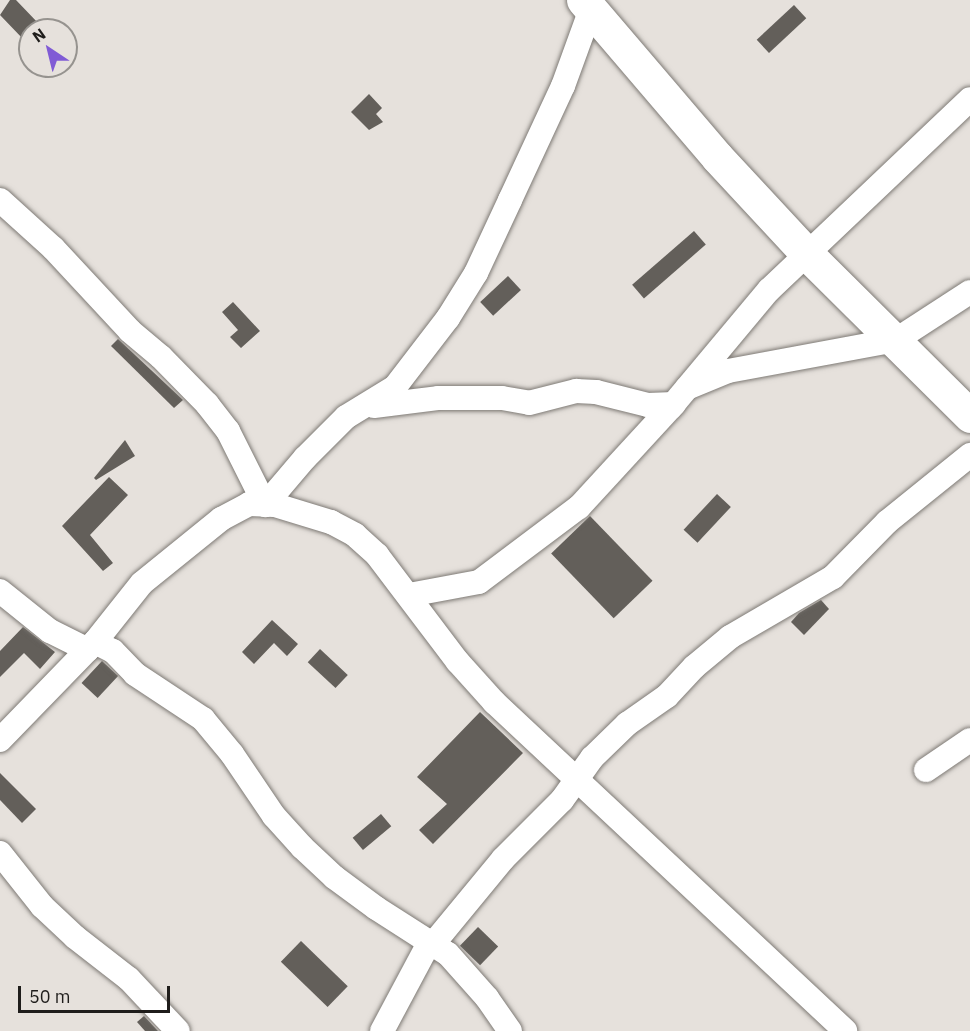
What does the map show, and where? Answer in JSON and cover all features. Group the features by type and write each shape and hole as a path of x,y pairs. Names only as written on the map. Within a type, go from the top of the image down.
{"street":[{"path":"586,3 670,105 807,254 970,416"},
{"path":"265,505 305,458 346,417 395,387 448,318 476,273 563,86 586,3"},
{"path":"409,595 479,582 534,543 579,507 679,396 769,290 970,99"},
{"path":"0,200 53,248 130,331 161,357 207,404 228,431 265,505"},
{"path":"361,408 438,398 502,398 529,403 576,391 596,392 648,405 679,396 728,371 896,340 970,292"},
{"path":"382,1031 432,943 502,859 562,800 576,778 627,724 668,696 694,668 730,637 834,578 886,522 970,454"},
{"path":"0,740 91,646 142,583 221,519 249,504 305,513 355,535 377,555 458,662 494,702 845,1031"},
{"path":"0,591 50,631 91,646 113,651 135,674 203,719 232,754 274,816 334,877 376,908 448,954 487,999 510,1031"},
{"path":"926,770 970,740"},
{"path":"0,853 42,906 75,938 129,979 178,1031"}],"building":[{"path":"10,0 16,0 33,18 18,18 18,34 0,15"},
{"path":"794,5 806,18 769,53 757,40"},
{"path":"369,94 382,108 376,114 383,122 369,130 351,112"},
{"path":"694,231 706,245 644,298 632,285"},
{"path":"508,276 521,290 493,316 480,302"},
{"path":"233,302 260,331 241,348 230,337 238,330 222,312"},
{"path":"118,339 183,400 174,408 111,346"},
{"path":"125,440 135,456 96,480 94,478"},
{"path":"109,477 128,495 90,535 113,563 103,571 62,526"},
{"path":"717,494 731,507 697,543 684,530"},
{"path":"590,516 653,581 614,618 551,554"},
{"path":"821,600 829,609 804,635 791,622 799,613"},
{"path":"272,620 298,644 287,656 274,643 254,664 242,652"},
{"path":"23,627 55,652 40,669 24,653 0,677 0,651"},
{"path":"320,649 348,675 336,688 308,662"},
{"path":"102,661 118,676 98,698 82,683"},
{"path":"480,712 523,753 433,844 419,830 447,804 417,777"},
{"path":"0,773 36,809 22,823 0,800"},
{"path":"381,814 391,826 363,850 353,838"},
{"path":"478,927 498,946 480,965 460,946"},
{"path":"301,941 348,986 328,1007 281,962"},
{"path":"144,1016 158,1031 145,1031 137,1022"}]}
